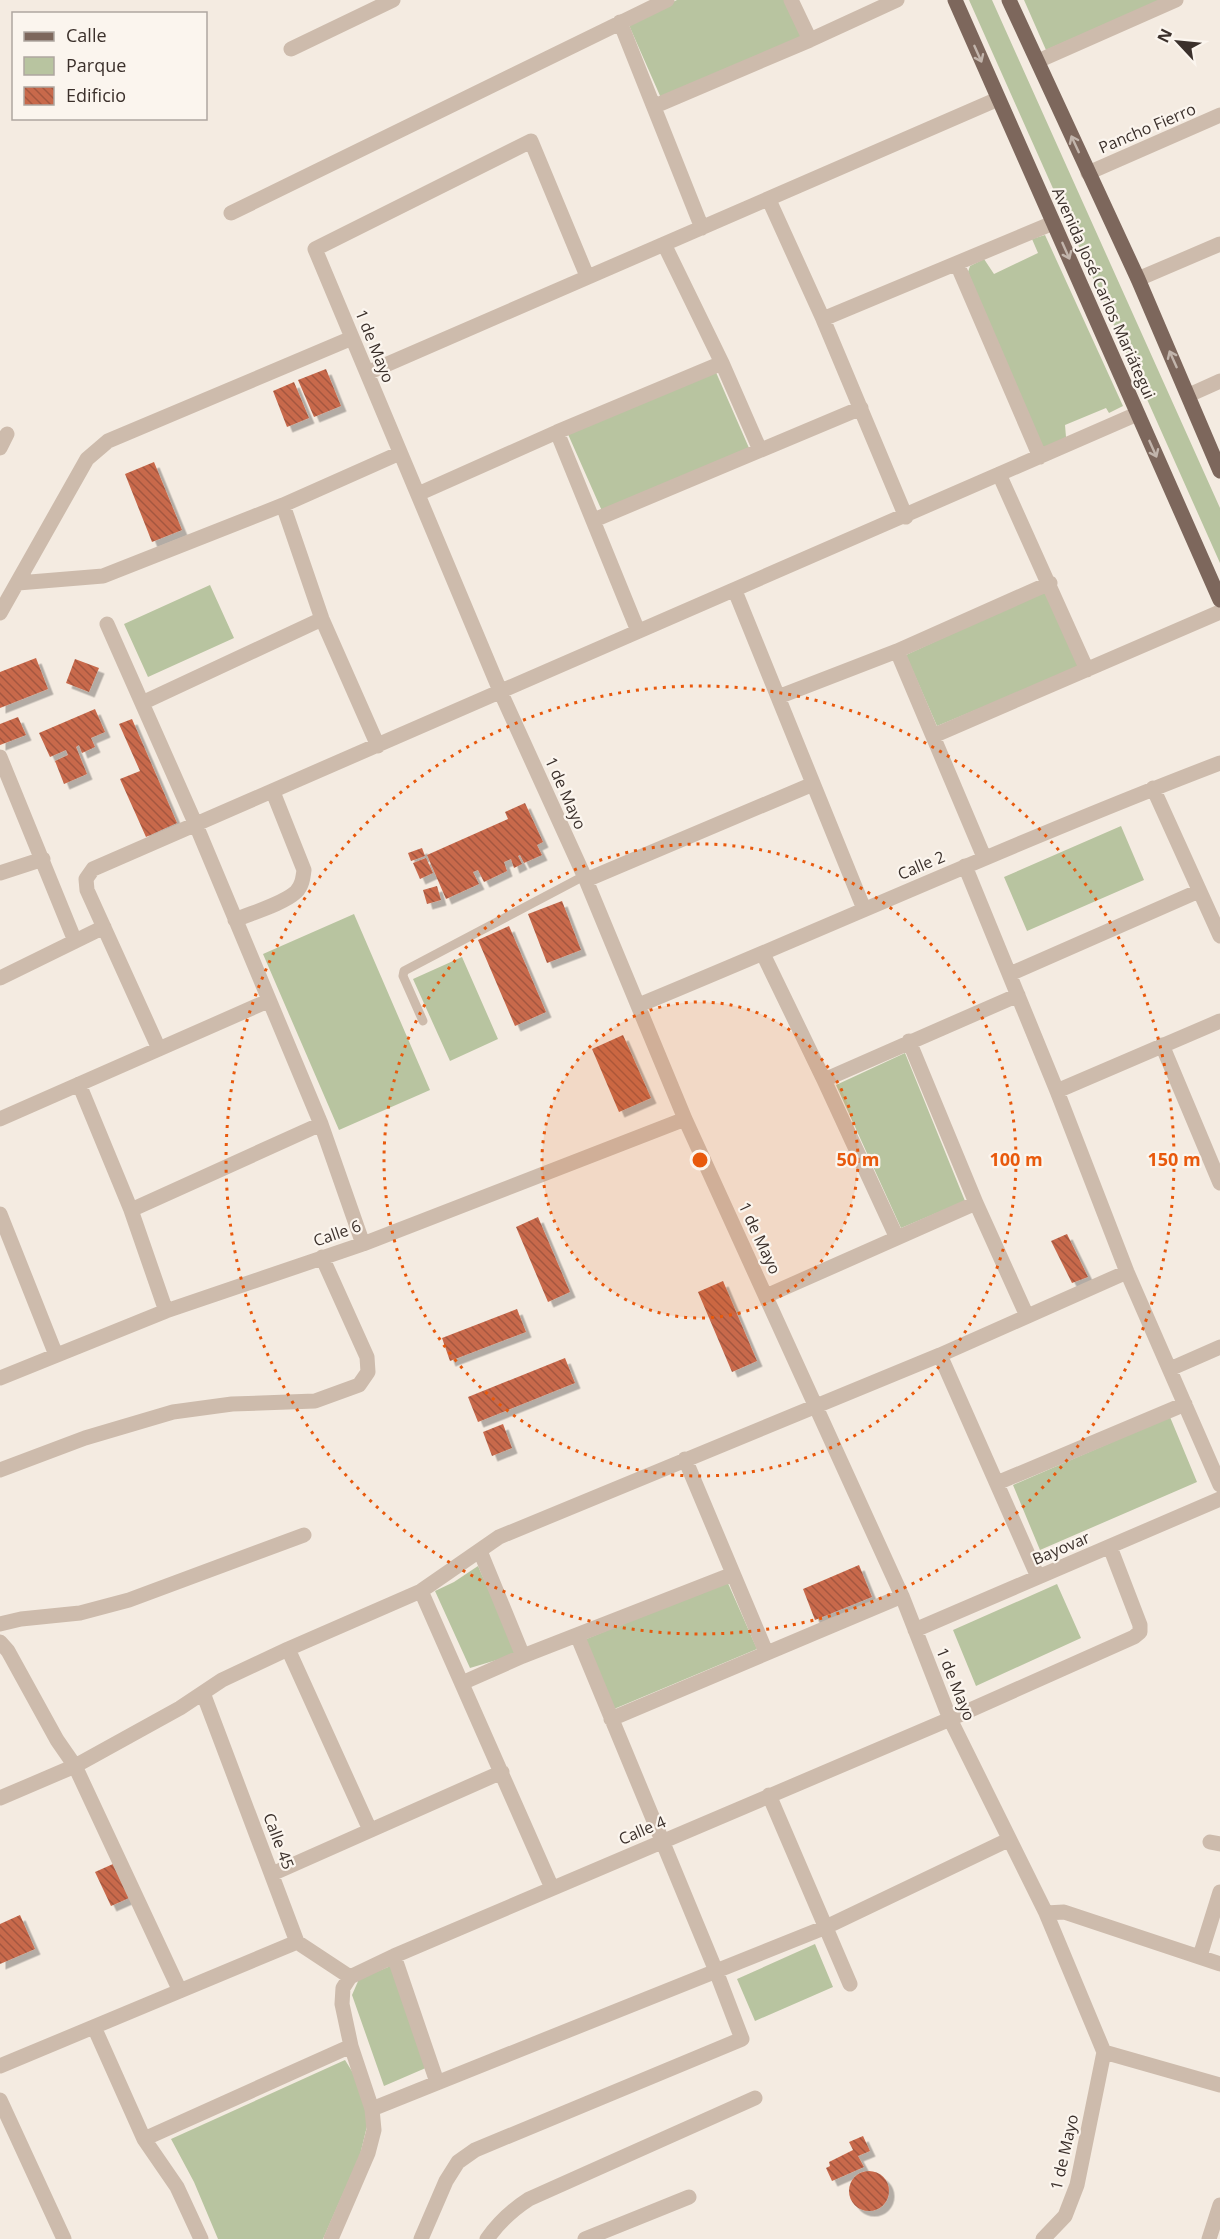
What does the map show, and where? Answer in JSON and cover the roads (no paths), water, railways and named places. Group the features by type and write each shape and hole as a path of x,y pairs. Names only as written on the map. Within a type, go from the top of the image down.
{"main road":[{"name":"Avenida José Carlos Mariátegui","path":"955,0 1220,600"},
{"path":"1009,0 1138,279 1220,471"}],"street":[{"path":"291,49 393,0"},
{"path":"231,213 667,0"},
{"path":"791,0 810,40"},
{"path":"655,106 897,0"},
{"path":"1038,61 1176,0"},
{"path":"620,22 702,228"},
{"path":"367,373 998,99"},
{"name":"Pancho Fierro","path":"1088,173 1220,116"},
{"name":"1 de Mayo","path":"587,276 531,141 315,249 501,693 585,878 685,1119 902,1596 950,1719 1046,1914 1104,2052 1077,2185 1065,2216 1043,2239"},
{"path":"769,200 823,319 906,517"},
{"path":"823,319 1053,223"},
{"path":"664,244 722,363 760,450"},
{"path":"1138,279 1220,244"},
{"path":"957,264 1040,457"},
{"path":"0,613 87,459 108,441 352,338"},
{"path":"418,494 557,432 722,363"},
{"path":"1189,395 1220,381"},
{"path":"594,520 861,408"},
{"path":"159,1049 87,891 86,879 93,869 501,693 638,631 906,517 1137,414"},
{"path":"557,432 638,631"},
{"path":"0,448 7,434"},
{"path":"18,583 103,576 283,505 400,453"},
{"path":"999,474 1050,583 1087,670"},
{"path":"283,505 322,619 378,746"},
{"path":"778,697 897,651 1050,583"},
{"path":"735,591 864,909"},
{"path":"933,736 1220,612"},
{"path":"142,702 322,619"},
{"path":"108,624 321,1124 363,1244"},
{"path":"897,651 984,857"},
{"path":"0,757 75,941"},
{"name":"Calle 2","path":"639,1005 763,954 984,857 1220,763"},
{"path":"585,878 813,784"},
{"path":"1153,788 1220,936"},
{"path":"235,920 296,892 303,881 304,870 273,792"},
{"path":"0,873 42,859"},
{"path":"965,866 1057,1090 1126,1272 1220,1485"},
{"path":"1010,974 1199,891"},
{"path":"0,978 104,927"},
{"path":"763,954 897,1238"},
{"path":"824,1080 1018,995"},
{"path":"0,1119 268,1001"},
{"path":"1057,1090 1220,1021"},
{"path":"909,1041 975,1203 1027,1316"},
{"path":"1162,1045 1215,1154 1220,1182"},
{"path":"79,1084 131,1210 166,1311"},
{"name":"Calle 6","path":"0,1378 166,1311 363,1244 685,1119"},
{"path":"131,1210 321,1124"},
{"path":"766,1296 975,1203"},
{"path":"0,1214 6,1245 56,1355"},
{"path":"0,1470 85,1438 173,1412 232,1404 315,1401 359,1385 368,1372 367,1357 322,1257"},
{"path":"0,1798 75,1766 180,1708 222,1680 421,1591 499,1537 940,1355 1126,1272"},
{"path":"1170,1369 1220,1347"},
{"path":"940,1355 1038,1577"},
{"path":"997,1483 1185,1404"},
{"path":"685,1459 766,1653"},
{"name":"Bayovar","path":"915,1630 1220,1499"},
{"path":"0,1624 21,1619 80,1613 129,1600 304,1534"},
{"name":"Calle 4","path":"350,1977 552,1888 950,1719 1134,1637 1140,1632 1140,1625 1110,1547"},
{"path":"480,1551 524,1656"},
{"path":"462,1683 524,1656 733,1574"},
{"path":"421,1591 552,1888"},
{"path":"611,1719 902,1596"},
{"path":"421,2239 446,2181 458,2162 475,2150 742,2039 577,1635"},
{"path":"0,1642 8,1651 57,1740 75,1766 180,1991"},
{"path":"288,1649 370,1830"},
{"name":"Calle 45","path":"203,1693 297,1942"},
{"path":"272,1874 502,1772"},
{"path":"769,1795 850,1984"},
{"path":"372,2109 826,1927 1008,1840"},
{"path":"1200,1956 1220,1892"},
{"path":"1046,1914 1064,1912 1220,1964"},
{"path":"0,2066 297,1942 350,1977 343,1988 342,2004 351,2046 372,2109 374,2130 368,2153 331,2239"},
{"path":"394,1956 437,2082"},
{"path":"94,2027 144,2139 177,2187 201,2239"},
{"path":"144,2139 351,2046"},
{"path":"1104,2052 1220,2085"},
{"path":"487,2239 511,2211 529,2199 755,2098"},
{"path":"0,2100 64,2239"},
{"path":"585,2239 689,2197"},
{"path":"1209,2239 1220,2205"}],"lane":[{"path":"423,1021 403,976 404,971 585,878"}]}
